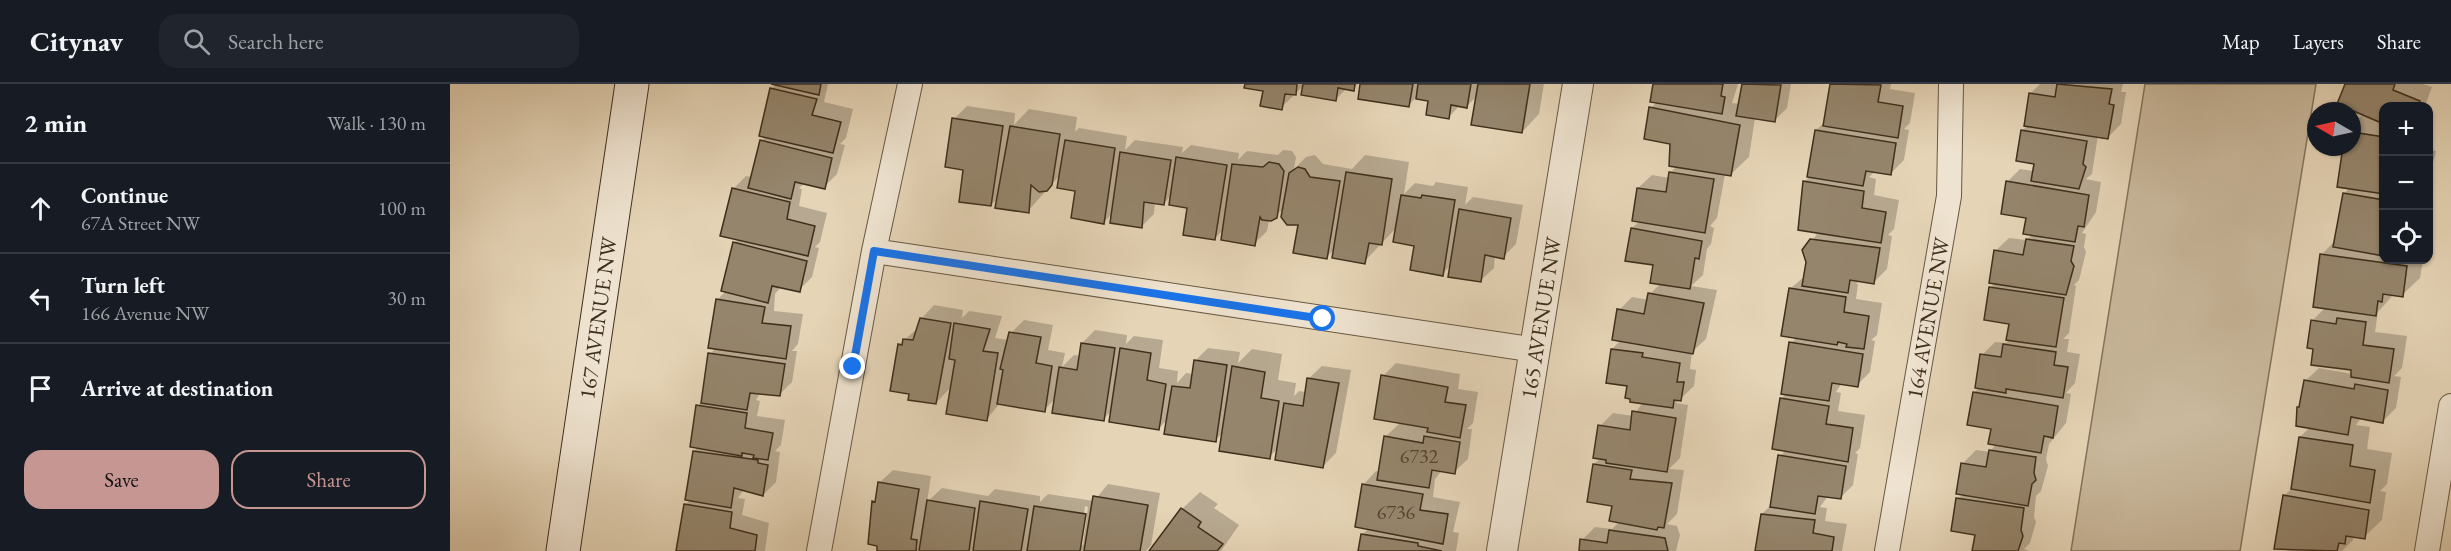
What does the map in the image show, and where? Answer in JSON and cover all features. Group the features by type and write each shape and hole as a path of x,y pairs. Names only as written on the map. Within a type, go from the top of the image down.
{"main road":[{"name":"167 AVENUE NW","path":"563,551 632,84"}],"street":[{"path":"819,551 874,251 910,84"},
{"name":"165 AVENUE NW","path":"1502,551 1578,84"},
{"name":"164 AVENUE NW","path":"1887,551 1949,196 1951,84"},
{"path":"874,251 1536,350"},
{"path":"2427,551 2451,406"}],"shaded area":[{"path":"2145,84 2316,84 2313,102 2307,102 2307,139 2240,551 2071,551"}],"building":[{"path":"771,84 821,84 819,95"},
{"path":"1245,84 1297,84 1296,95 1285,94 1282,110 1260,106 1263,91 1244,88"},
{"path":"1303,84 1355,84 1354,91 1338,88 1336,101 1301,95"},
{"path":"1360,84 1413,84 1409,107 1358,99"},
{"path":"1418,84 1471,84 1467,108 1451,105 1449,119 1426,115 1428,101 1416,99"},
{"path":"1478,84 1530,84 1522,133 1471,125"},
{"path":"1653,84 1723,84 1721,96 1725,97 1722,114 1650,102"},
{"path":"1742,84 1781,85 1775,122 1736,116"},
{"path":"1830,84 1881,85 1878,102 1903,106 1898,138 1823,126"},
{"path":"2057,84 2112,89 2109,104 2114,105 2108,139 2024,126 2029,93 2055,97"},
{"path":"2345,84 2395,84 2393,90 2420,101 2379,102 2379,122 2361,114 2361,102 2338,102"},
{"path":"770,88 817,99 812,115 841,122 833,153 759,136"},
{"path":"1649,107 1740,125 1731,176 1669,166 1670,144 1644,139"},
{"path":"952,118 1003,126 991,206 959,202 963,170 945,167"},
{"path":"1010,126 1060,134 1052,185 1047,191 1039,192 1031,185 1029,213 995,208"},
{"path":"1815,130 1896,143 1891,175 1866,171 1863,186 1807,177"},
{"path":"2021,130 2087,141 2083,164 2086,167 2079,189 2031,181 2034,164 2016,161"},
{"path":"2361,133 2379,136 2379,193 2337,187 2342,156 2361,156"},
{"path":"760,140 832,158 825,189 795,182 791,199 748,188"},
{"path":"1065,140 1115,148 1104,224 1071,218 1075,191 1057,188"},
{"path":"1120,152 1171,160 1164,205 1144,202 1142,228 1110,223"},
{"path":"1176,157 1227,165 1215,240 1183,235 1187,208 1169,205"},
{"path":"1269,162 1279,164 1284,171 1277,218 1271,221 1262,220 1260,217 1255,246 1221,240 1232,164 1263,167"},
{"path":"1298,167 1305,169 1310,177 1340,181 1327,259 1293,253 1298,225 1287,225 1281,217 1289,173"},
{"path":"1346,172 1392,179 1382,245 1369,243 1365,264 1332,258"},
{"path":"1669,172 1714,179 1705,233 1632,221 1637,188 1666,192"},
{"path":"1803,181 1864,191 1862,208 1886,212 1881,243 1798,230"},
{"path":"2006,181 2089,195 2084,227 2078,226 2075,242 2023,234 2026,218 2001,214"},
{"path":"732,188 790,202 787,219 815,226 808,256 720,236"},
{"path":"2343,193 2379,199 2379,255 2333,247"},
{"path":"1401,195 1421,198 1422,195 1455,200 1443,276 1410,270 1414,246 1393,242"},
{"path":"1459,209 1511,218 1504,259 1485,255 1481,282 1448,277"},
{"path":"1631,228 1702,241 1699,259 1695,258 1690,289 1650,283 1653,265 1625,261"},
{"path":"1810,239 1880,248 1874,284 1850,280 1848,293 1802,286 1806,262 1802,250"},
{"path":"2026,239 2074,246 2071,261 2074,266 2066,295 1989,283 1994,250 2023,255"},
{"path":"733,242 807,261 800,292 772,286 768,303 721,291"},
{"path":"2320,254 2379,262 2379,264 2407,266 2403,297 2383,294 2382,302 2378,301 2376,316 2313,307"},
{"path":"1989,287 2064,298 2056,347 2006,340 2009,324 1984,320"},
{"path":"1789,288 1846,297 1844,312 1869,316 1864,349 1846,347 1847,344 1838,342 1837,345 1781,336"},
{"path":"1648,293 1704,303 1693,354 1612,340 1617,309 1644,314"},
{"path":"716,299 765,307 762,323 791,326 786,359 708,348"},
{"path":"920,318 951,323 936,404 908,400 909,394 890,391 898,344 902,345 903,339 913,340"},
{"path":"2337,318 2366,322 2363,345 2394,349 2389,383 2351,377 2351,370 2311,365 2313,349 2307,348 2311,320 2336,324"},
{"path":"954,323 990,329 983,351 998,353 987,421 946,414 955,360 949,359"},
{"path":"1009,332 1041,337 1036,363 1052,366 1045,412 997,404 1003,370 1000,369"},
{"path":"1789,342 1863,354 1858,387 1832,383 1829,401 1781,394"},
{"path":"1081,343 1115,348 1104,421 1052,413 1059,367 1077,370"},
{"path":"2003,344 2056,352 2054,365 2068,367 2063,398 2006,389 2006,393 1975,388 1980,354 2001,357"},
{"path":"1120,348 1151,353 1147,380 1166,384 1159,430 1109,422"},
{"path":"1611,349 1643,353 1642,357 1680,363 1677,382 1684,382 1681,401 1674,400 1673,408 1630,402 1630,399 1625,398 1627,386 1606,383"},
{"path":"708,353 785,364 780,396 750,393 747,410 701,403"},
{"path":"1194,360 1227,365 1216,442 1164,434 1172,386 1190,388"},
{"path":"1232,366 1265,372 1261,398 1279,401 1270,459 1219,451"},
{"path":"1381,375 1448,387 1445,402 1466,405 1460,438 1427,432 1428,428 1374,419"},
{"path":"1307,378 1339,383 1323,468 1275,460 1284,403 1303,406"},
{"path":"2304,380 2354,389 2355,384 2388,390 2383,423 2351,417 2348,435 2296,426 2297,407 2299,407"},
{"path":"1973,392 2058,406 2053,438 2044,436 2041,453 1988,444 1991,429 1967,425"},
{"path":"1780,398 1829,406 1826,424 1853,428 1848,462 1772,449"},
{"path":"696,405 747,413 745,428 773,433 768,460 753,458 754,455 742,453 742,456 690,447"},
{"path":"1632,411 1676,418 1667,472 1606,463 1606,460 1593,458 1598,425 1630,430"},
{"path":"1384,436 1423,443 1424,436 1460,442 1455,474 1432,470 1429,488 1377,480"},
{"path":"2299,437 2353,445 2350,466 2375,470 2370,503 2291,489"},
{"path":"1989,450 2036,457 2034,473 2036,480 2032,484 2028,506 1956,494 1961,463 1986,467"},
{"path":"693,451 758,460 758,463 768,465 763,496 734,488 731,508 685,500"},
{"path":"1778,455 1846,466 1841,499 1818,496 1815,514 1770,507"},
{"path":"1593,464 1632,470 1630,479 1672,483 1664,528 1658,527 1657,530 1609,521 1612,506 1587,502"},
{"path":"878,482 919,489 911,539 917,540 916,551 877,551 877,546 868,544 872,501 875,502"},
{"path":"1362,484 1423,494 1420,510 1448,514 1443,544 1355,527"},
{"path":"2283,495 2369,510 2365,539 2346,536 2345,544 2339,543 2337,551 2274,549"},
{"path":"1093,496 1148,505 1140,551 1084,551"},
{"path":"1956,498 2024,508 2021,530 2023,536 2018,551 1972,551 1975,535 1951,531"},
{"path":"927,500 975,508 969,551 919,551"},
{"path":"980,501 1028,509 1021,551 973,551"},
{"path":"684,504 732,512 730,528 757,535 755,551 676,551"},
{"path":"1034,506 1086,514 1080,551 1027,551"},
{"path":"1181,508 1201,522 1198,527 1223,544 1217,551 1149,551"},
{"path":"1761,514 1815,520 1813,533 1834,537 1832,551 1755,551"},
{"path":"1609,530 1665,538 1668,551 1579,551 1580,539 1607,543"},
{"path":"1361,534 1418,543 1418,546 1442,551 1358,551"}],"route":[{"path":"853,367 874,251 1323,319"}]}
